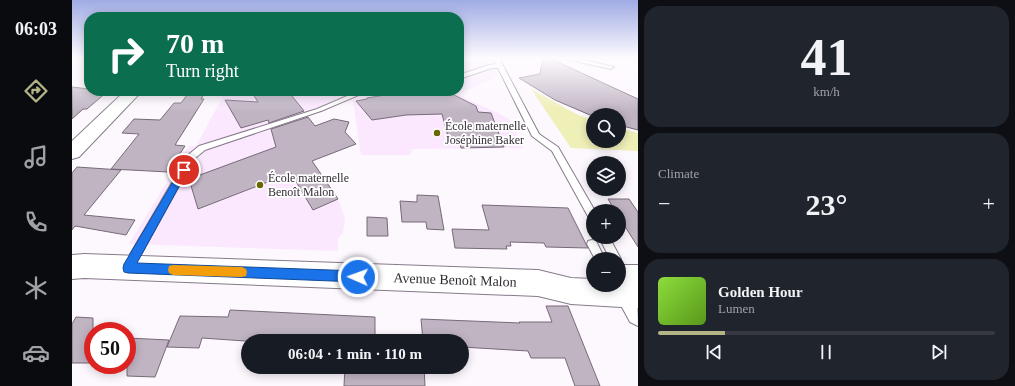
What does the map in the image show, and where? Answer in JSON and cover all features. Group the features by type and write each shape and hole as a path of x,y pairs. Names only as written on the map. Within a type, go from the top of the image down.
{"main road":[{"path":"72,152 129,96"},
{"name":"Avenue Benoît Malon","path":"76,265 538,283 571,291 586,289"},
{"name":"Avenue Benoît Malon","path":"538,283 565,276 586,277"}],"lane":[{"path":"505,76 536,136 555,149 586,204"},
{"path":"128,268 191,157 202,148 319,110 353,96"},
{"path":"592,244 596,252"}],"shaded area":[{"name":"École maternelle Joséphine Baker","path":"464,76 498,77 464,91"},
{"name":"École maternelle Benoît Malon","path":"223,96 366,96 353,99 288,123 338,199 345,218 343,233 338,238 338,251 129,244 189,146 196,146"},
{"name":"École maternelle Joséphine Baker","path":"371,96 461,96 508,118 523,148 412,149 410,155 361,155 353,100"}],"green space":[{"path":"531,89 578,115 586,118 586,148 626,148 626,130 638,133 638,151 571,148"}],"building":[{"path":"529,76 588,76 638,99 638,130 626,127 626,108 586,108 586,113 555,100 519,78"},
{"path":"72,87 84,88 84,96 102,96 87,109 83,109 72,119"},
{"path":"186,96 203,96 201,99 204,99 175,145 185,146 168,172 111,169 139,134 122,133 134,119 160,120 174,103 181,103"},
{"path":"254,96 292,96 304,111 269,123 268,120 241,128 225,100 258,102"},
{"path":"379,96 456,96 476,106 478,112 491,113 504,147 461,148 460,144 450,144 442,114 406,115 372,120 356,101"},
{"path":"308,117 315,126 334,119 349,122 345,132 356,144 312,161 338,199 313,210 291,173 198,209 189,179 276,147 271,129"},
{"path":"77,167 121,170 84,215 135,220 126,235 75,226 72,230 72,173"},
{"path":"417,195 438,196 444,230 427,229 426,222 402,222 400,201 417,202"},
{"path":"608,199 629,199 638,212 638,247 626,228 626,204 611,204"},
{"path":"482,205 568,208 588,248 546,247 544,243 510,242 511,246 506,246 507,249 455,248 452,229 489,230"},
{"path":"367,217 387,218 388,236 367,236"},
{"path":"546,306 568,306 600,386 575,386 565,358 531,358 528,351 469,347 469,334 422,334 421,319 520,323 519,322 552,322"},
{"path":"230,310 375,317 375,334 241,334 241,341 202,338 199,348 167,347 180,316 228,317"},
{"path":"76,317 93,318 93,322 84,322 84,363 72,363 72,324"},
{"path":"136,338 169,340 155,377 127,376 127,374 136,374"},
{"path":"345,374 424,374 425,386 344,386"}],"slow traffic":[{"path":"173,270 242,272"}],"place":[{"name":"École maternelle Joséphine Baker","path":"437,133"},
{"name":"École maternelle Benoît Malon","path":"260,185"}],"route":[{"path":"184,170 128,268 358,277"}]}
